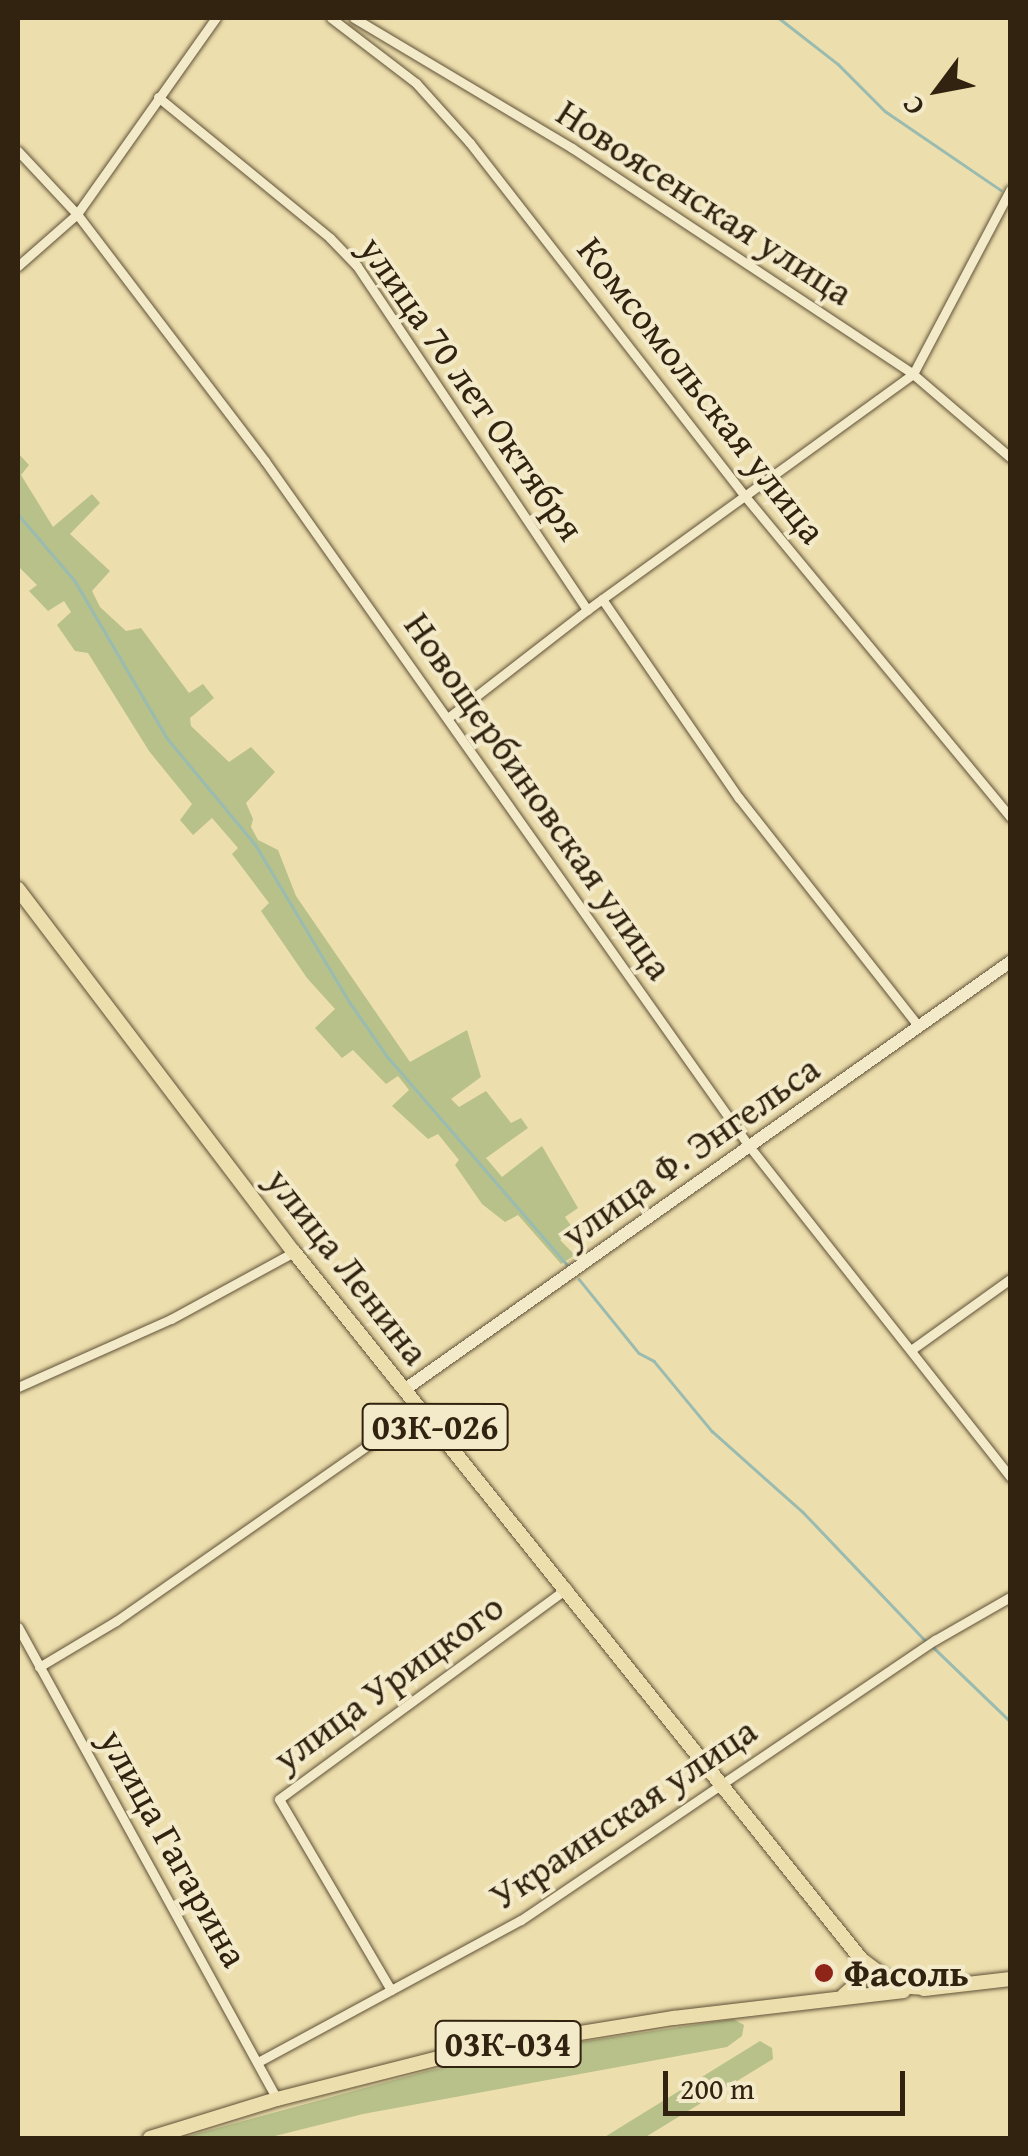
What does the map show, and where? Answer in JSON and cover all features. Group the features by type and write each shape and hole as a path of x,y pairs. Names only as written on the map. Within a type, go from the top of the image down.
{"main road":[{"name":"улица Ленина","path":"18,889 294,1252 861,1959"},
{"name":"улица Ф. Энгельса","path":"404,1390 1010,962"},
{"path":"832,1999 855,1988 861,1959 896,1986 929,1988"},
{"name":"03К-026","path":"861,1959 876,1994"},
{"name":"03К-034","path":"150,2138 277,2099 508,2044 832,1999 1010,1979"}],"street":[{"path":"18,266 77,214 216,18"},
{"name":"Комсомольская улица","path":"331,18 416,83 470,143 744,495 1010,817"},
{"name":"Новоясенская улица","path":"354,18 572,148 912,374 1010,457"},
{"name":"улица 70 лет Октября","path":"158,97 320,228 357,266 587,610"},
{"name":"Новощербиновская улица","path":"18,151 77,214 265,462 749,1146 1010,1477"},
{"path":"448,717 602,598 912,374 1010,190"},
{"path":"602,598 738,798 918,1027"},
{"path":"18,1387 171,1319 294,1252"},
{"path":"911,1350 1010,1280"},
{"path":"39,1668 116,1620 420,1410"},
{"name":"улица Урицкого","path":"391,1990 279,1799 567,1588"},
{"name":"Украинская улица","path":"258,2062 521,1920 921,1649 1010,1597"},
{"name":"улица Гагарина","path":"18,1627 277,2099"}],"green space":[{"path":"18,453 29,465 21,475 53,527 92,494 100,503 70,534 110,571 92,591 100,607 126,631 141,628 189,693 203,684 214,698 190,718 191,726 229,762 251,747 275,772 246,803 253,819 251,827 258,840 278,850 296,896 410,1062 467,1030 481,1077 451,1099 459,1107 486,1091 511,1123 521,1118 528,1128 486,1158 502,1177 542,1146 578,1208 565,1217 574,1230 560,1240 575,1255 561,1264 518,1215 505,1222 482,1204 455,1165 459,1160 438,1134 428,1139 392,1106 409,1090 398,1076 386,1084 353,1050 342,1058 315,1028 335,1009 307,978 261,911 269,903 232,854 238,848 212,818 193,835 180,820 192,804 149,751 88,653 75,651 57,625 71,612 64,601 48,611 29,591 37,585 18,566"},
{"path":"733,2019 744,2025 742,2036 727,2047 363,2114 267,2138 181,2138 427,2071 527,2050"},
{"path":"760,2041 772,2048 773,2059 644,2138 603,2138"}],"waterway":[{"path":"779,18 838,64 885,111 1001,190"},
{"path":"18,514 75,581 167,738 255,844 349,1001 387,1056 568,1266"},
{"path":"579,1279 639,1353 654,1361 712,1431 803,1512 926,1641"},
{"path":"932,1646 1010,1721"}],"place":[{"name":"Фасоль","path":"824,1973"}]}
